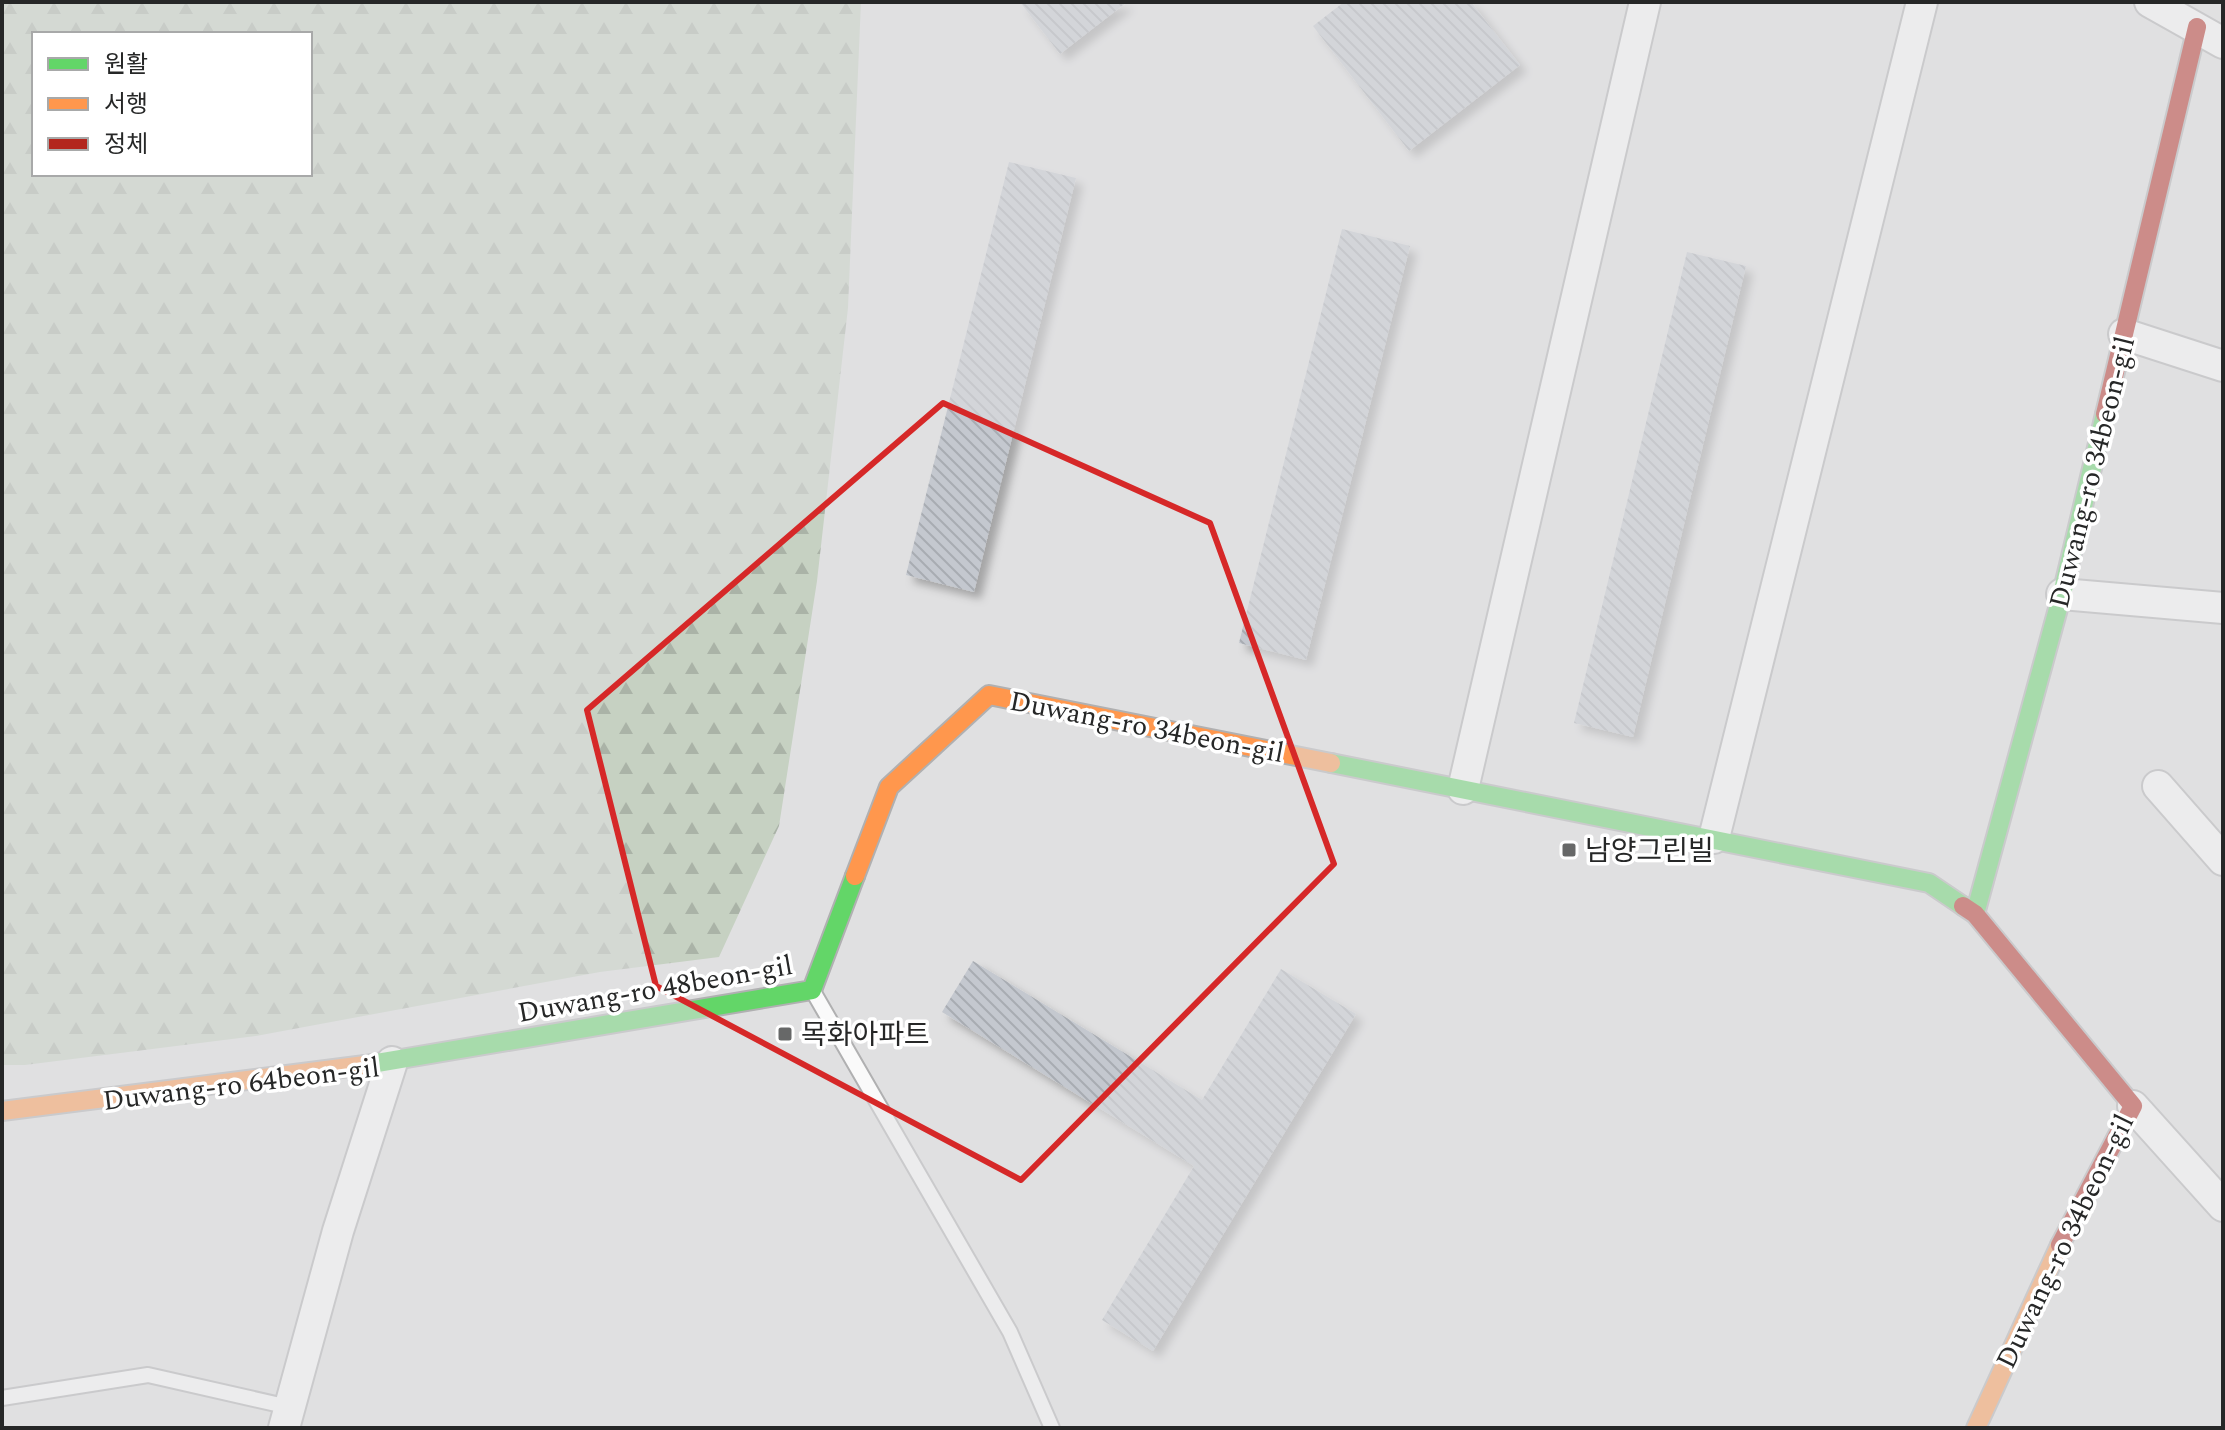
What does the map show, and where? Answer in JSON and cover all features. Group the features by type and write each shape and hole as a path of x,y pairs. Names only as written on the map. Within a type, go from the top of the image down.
{"street":[{"path":"1463,789 1645,2"},
{"path":"1714,838 1922,2"},
{"path":"2150,2 2223,43"},
{"name":"Duwang-ro 34beon-gil","path":"1975,914 2062,594 2197,27"},
{"path":"2124,334 2223,366"},
{"path":"2062,594 2223,608"},
{"name":"Duwang-ro 34beon-gil","path":"812,990 889,787 989,695 1929,883 1975,914 2133,1106 2073,1216 1976,1428"},
{"path":"2158,786 2223,860"},
{"name":"Duwang-ro 48beon-gil","path":"392,1062 812,990"},
{"name":"Duwang-ro 64beon-gil","path":"2,1111 392,1062 338,1231 287,1418"},
{"path":"2133,1106 2223,1206"}],"lane":[{"name":"Duwang-ro 48beon-gil","path":"812,990 1010,1332 1052,1428"},
{"path":"2,1398 148,1375 287,1418"}],"highlighted area":[{"path":"943,403 1210,523 1334,864 1021,1180 656,986 587,710"}],"green space":[{"path":"2,2 861,2 848,308 817,581 779,826 719,957 600,972 256,1036 25,1065 2,1065"}],"building":[{"path":"1020,2 1127,2 1060,54"},
{"path":"1344,2 1471,2 1520,65 1409,151 1313,26"},
{"path":"1009,162 1076,178 974,592 906,575"},
{"path":"1342,229 1410,246 1306,660 1239,643"},
{"path":"1687,252 1746,266 1633,737 1574,723"},
{"path":"973,961 1202,1100 1281,969 1356,1014 1153,1351 1102,1320 1194,1166 942,1012"}],"traffic: fast":[{"path":"1975,914 2062,594 2105,414"},
{"path":"1331,763 1929,883 1963,906"},
{"path":"365,1065 812,990 855,876"}],"traffic: slow":[{"path":"855,876 889,787 989,695 1331,763"},
{"path":"2,1111 365,1065"},
{"path":"1976,1428 2060,1245"}],"traffic: jam":[{"path":"2105,414 2197,27"},
{"path":"1963,906 1975,914 2133,1106 2060,1245"}],"place":[{"name":"남양그린빌","path":"1569,850"},
{"name":"목화아파트","path":"785,1034"}]}
